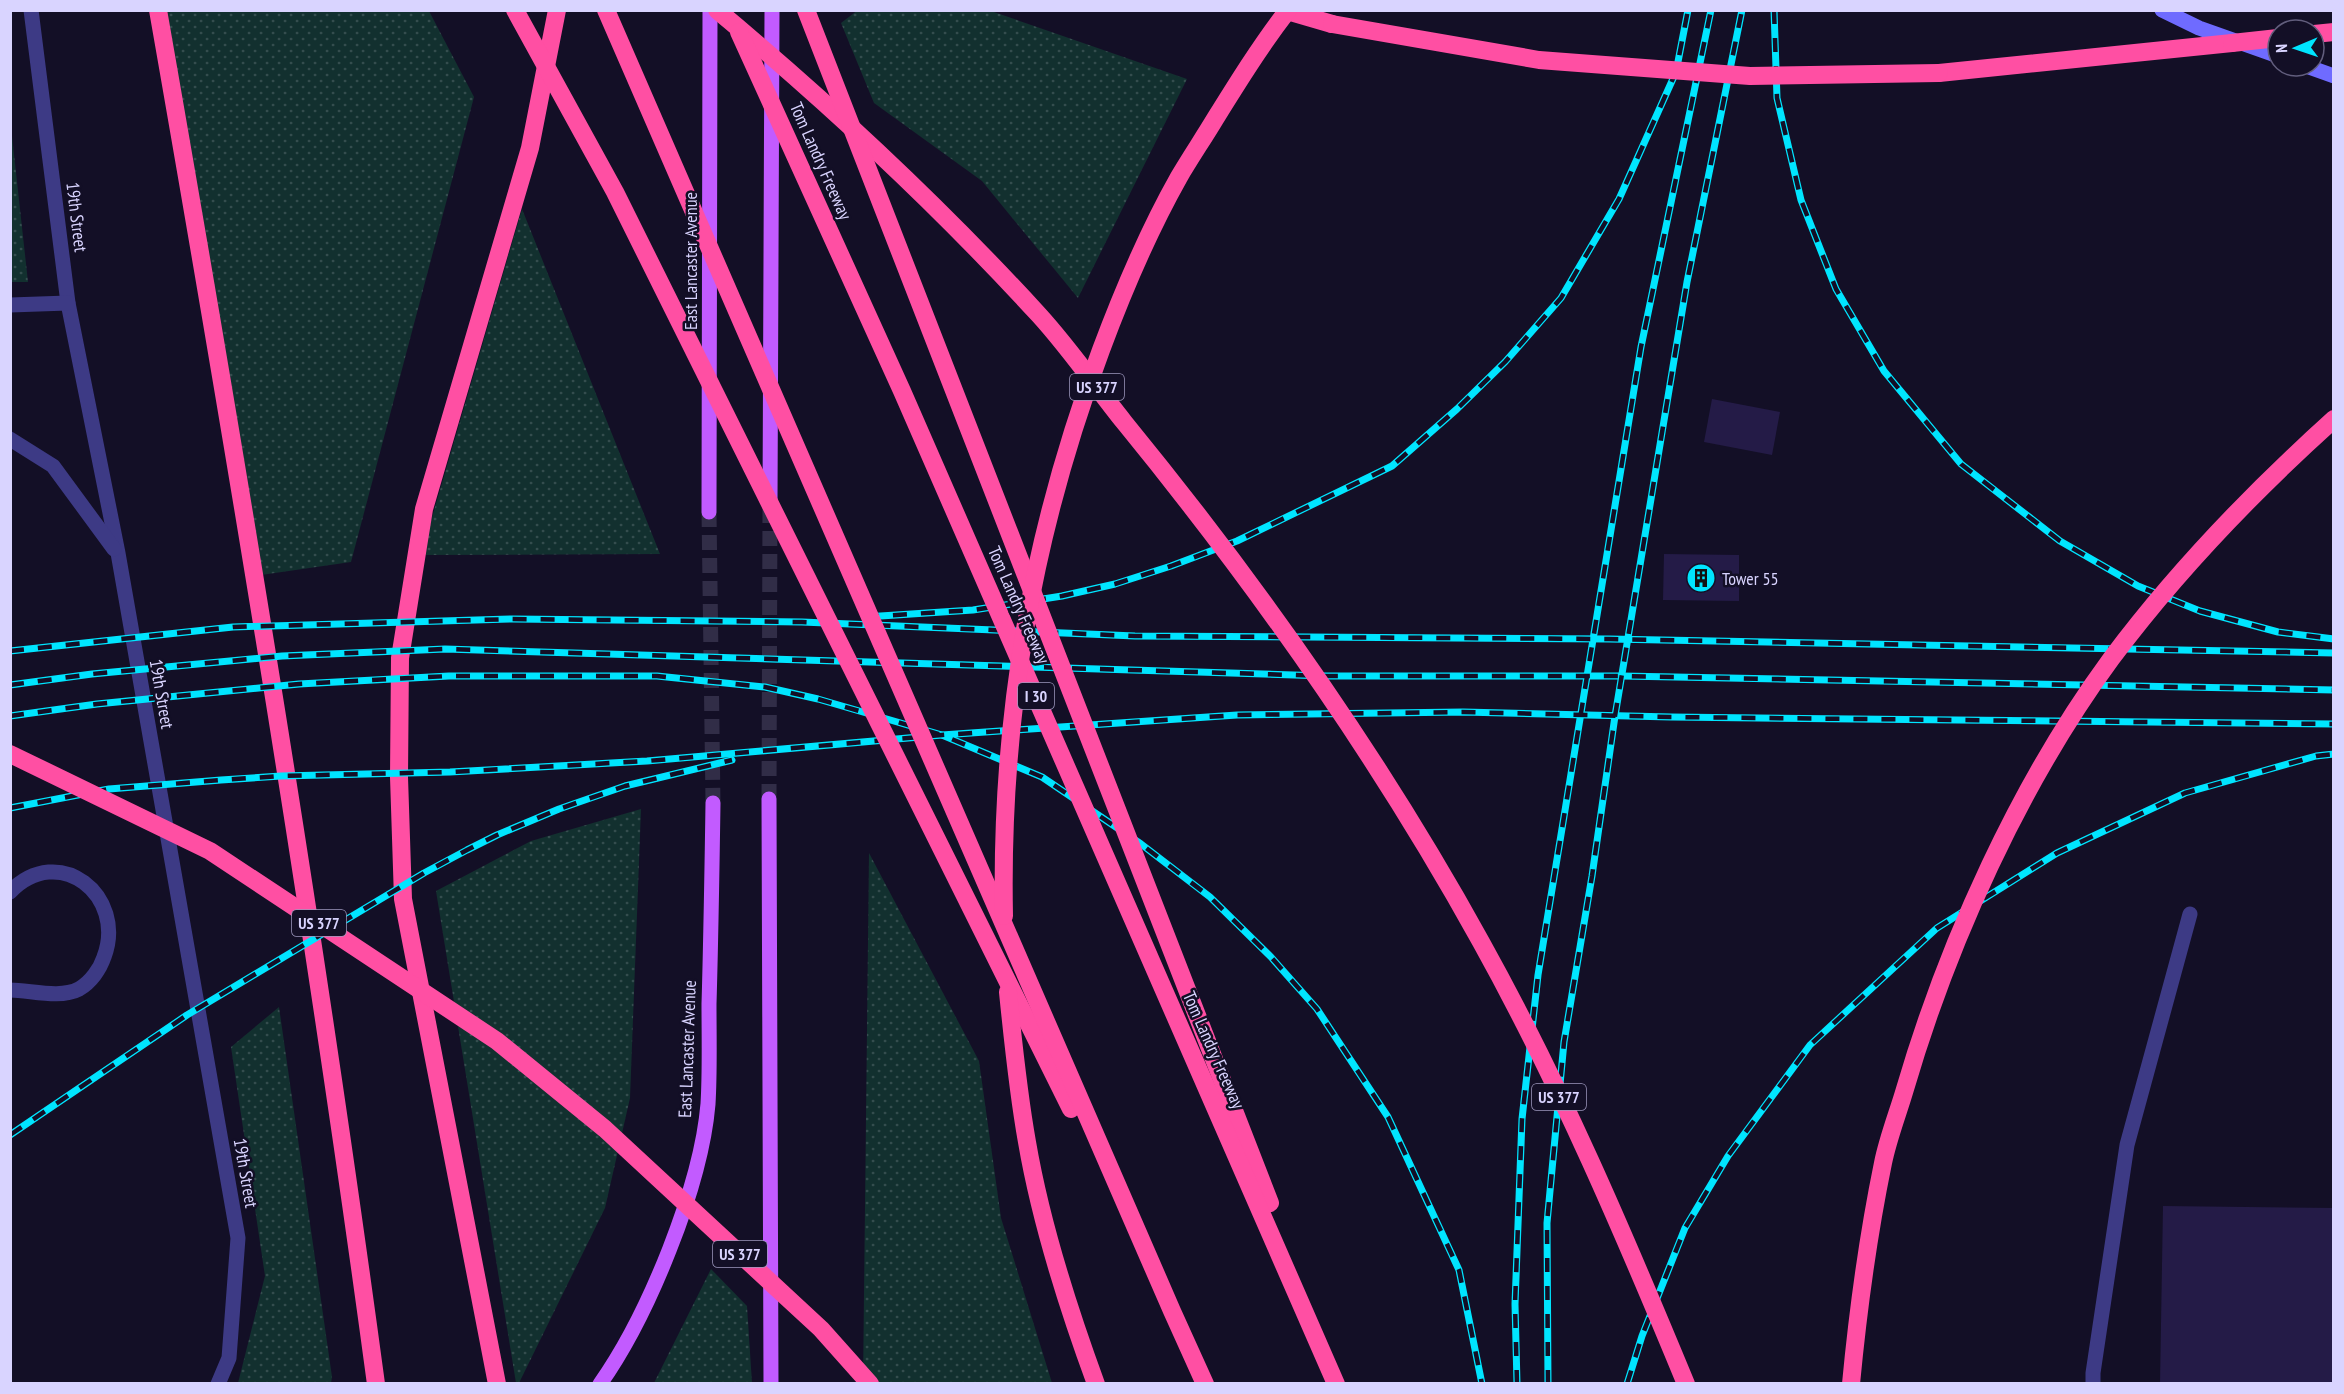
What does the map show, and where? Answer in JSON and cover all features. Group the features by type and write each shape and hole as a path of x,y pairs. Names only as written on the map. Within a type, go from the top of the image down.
{"highway":[{"path":"158,10 230,423 353,1212 376,1383"},
{"path":"515,10 621,202 1172,1311"},
{"path":"497,1383 403,899 399,777 400,658 424,509 530,148 556,10"},
{"path":"606,10 1205,1383"},
{"name":"US 377","path":"717,10 796,76 882,157 964,236 1043,320 1189,500 1262,598 1331,697 1412,821 1482,944 1549,1074 1626,1239 1686,1383"},
{"name":"Tom Landry Freeway","path":"729,10 902,391 1339,1383"},
{"path":"806,10 1339,1383"},
{"path":"1096,1383 1071,1316 1046,1230 1027,1143 1015,1059 1005,961 1003,878 1006,796 1021,642 1037,565 1077,414 1138,259 1179,178 1286,10 1332,24 1539,60 1750,76 1938,73 2266,39"},
{"path":"1851,1383 1859,1296 1884,1161 1920,1039 1954,946 2011,825 2060,736 2118,651 2173,582 2228,521 2334,419"},
{"name":"US 377","path":"10,754 210,851 497,1041 613,1137 821,1329 870,1383"}],"main road":[{"name":"East Lancaster Avenue","path":"709,512 710,10"},
{"path":"770,504 772,10"},
{"path":"2162,10 2199,28 2266,52"},
{"path":"769,799 771,1383"},
{"name":"East Lancaster Avenue","path":"600,1383 610,1370 648,1298 678,1223 695,1171 708,1105 713,803"}],"street":[{"name":"19th Street","path":"31,10 68,303 118,553 238,1238 229,1358 218,1383"},
{"path":"10,305 68,303"},
{"path":"10,440 53,466 118,553"},
{"path":"10,892 40,872 68,873 94,889 108,915 109,944 99,970 79,989 48,994 10,990"},
{"path":"2093,1383 2127,1144 2190,914"}],"green space":[{"path":"858,10 991,11 1187,79 1078,298 982,181 874,103 841,23"},
{"path":"163,11 429,11 474,97 351,562 261,575"},
{"path":"11,127 28,282 11,282"},
{"path":"522,209 660,554 421,555"},
{"path":"641,809 630,1098 605,1208 519,1383 516,1383 436,891 531,841"},
{"path":"869,853 979,1061 1001,1218 1052,1383 863,1384"},
{"path":"279,1007 332,1377 331,1383 238,1383 265,1276 231,1047"},
{"path":"711,1269 747,1306 752,1383 654,1383"}],"building":[{"path":"1712,399 1780,412 1772,455 1704,442"},
{"name":"Tower 55","path":"1664,554 1739,555 1739,601 1663,600"},
{"path":"2163,1206 2334,1208 2334,1384 2160,1384"}],"tunnel":[{"path":"769,799 770,505"},
{"path":"709,512 713,803"}],"railway":[{"path":"865,617 973,610 1062,596 1115,584 1237,541 1392,466 1457,409 1505,362 1561,298 1619,199 1676,72 1688,10"},
{"path":"1517,1384 1515,1304 1522,1119 1538,975 1641,347 1711,10"},
{"path":"1548,1384 1547,1223 1564,1042 1687,282 1742,10"},
{"path":"1774,10 1777,98 1801,200 1836,289 1884,371 1961,464 2060,541 2138,586 2200,611 2278,632 2334,639"},
{"path":"10,651 233,627 512,619 802,622 1135,636 1609,639 2334,653"},
{"path":"10,685 92,674 282,656 445,649 1326,676 1622,676 2334,690"},
{"path":"10,716 97,704 299,684 449,676 657,676 765,687 818,699 942,735 1042,777 1141,844 1210,897 1271,957 1317,1009 1388,1117 1459,1270 1482,1384"},
{"path":"10,808 109,789 221,780 281,776 450,772 647,761 942,735 1237,715 1463,712 1671,717 2334,724"},
{"path":"1627,1384 1642,1336 1685,1228 1728,1156 1810,1045 1937,928 2057,853 2185,793 2316,756 2334,754"},
{"path":"10,1135 187,1015 424,873 467,850 559,809 625,786 732,760"}],"place":[{"name":"Tower 55","path":"1701,578"}]}
